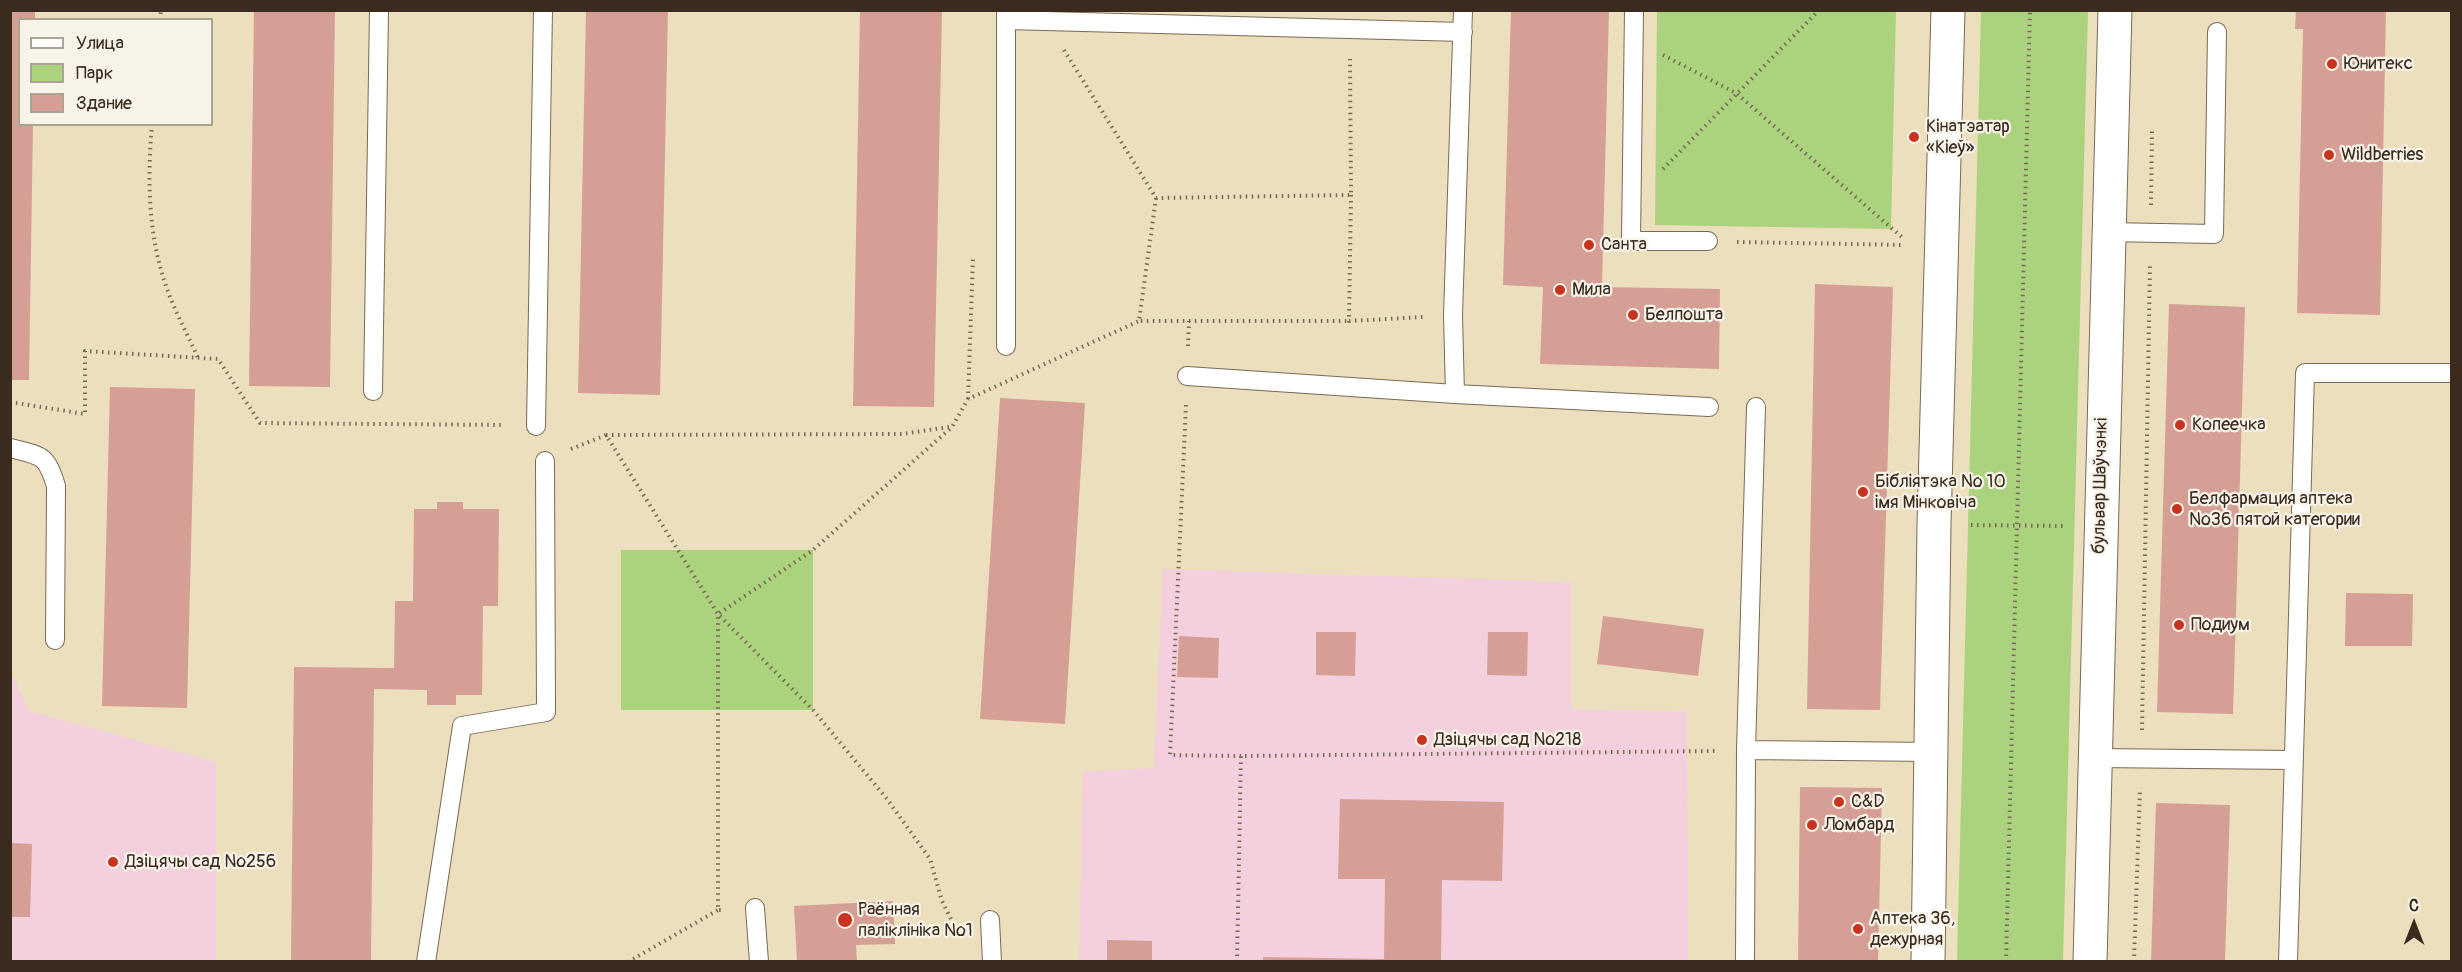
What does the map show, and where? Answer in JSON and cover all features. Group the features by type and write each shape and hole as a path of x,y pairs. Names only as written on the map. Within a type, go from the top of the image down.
{"main road":[{"path":"1928,962 1934,525 1948,10"},
{"name":"бульвар Шаўчэнкі","path":"2090,962 2115,10"}],"lane":[{"path":"373,391 379,10"},
{"path":"536,426 543,10"},
{"path":"1455,394 1453,315 1463,10"},
{"path":"1634,10 1631,241 1708,241"},
{"path":"1006,346 1006,15 1046,22 1463,32"},
{"path":"2108,232 2214,234 2217,32"},
{"path":"2288,962 2305,373 2451,373"},
{"path":"1187,376 1455,394 1709,407"},
{"path":"1745,962 1746,750 1756,407"},
{"path":"10,448 38,455 49,463 56,486 55,640"},
{"path":"426,962 462,726 546,712 545,460"},
{"path":"1746,750 1932,752"},
{"path":"2095,758 2293,760"},
{"path":"755,908 759,962"},
{"path":"990,920 992,962"}],"path":[{"path":"1631,201 1819,10"},
{"path":"2006,962 2030,10"},
{"path":"1046,22 1156,198 1139,321"},
{"path":"1349,321 1350,30"},
{"path":"1634,39 1736,93 1911,245 1708,241"},
{"path":"152,126 148,172 154,243 169,294 198,358"},
{"path":"2134,962 2141,760 2152,128"},
{"path":"1156,198 1351,195"},
{"path":"718,614 813,550 952,427 968,399 1139,321 1349,321 1453,315"},
{"path":"10,402 85,414 85,351 218,359 260,423 536,426"},
{"path":"1187,376 1170,755 1746,750"},
{"path":"545,460 606,435 902,434 952,427"},
{"path":"606,435 718,614 813,710 887,799 930,860 942,902 962,942"},
{"path":"1934,525 2145,526"},
{"path":"718,614 718,910"},
{"path":"1237,962 1241,756"},
{"path":"628,962 718,910 755,908"}],"shaded area":[{"name":"Дзіцячы сад №218","path":"1163,569 1571,582 1571,709 1687,711 1688,961 1079,962 1083,772 1154,768"},
{"name":"Дзіцячы сад №256","path":"10,670 29,711 216,762 216,961 11,961"}],"green space":[{"path":"1657,11 1896,11 1891,229 1655,225"},
{"path":"1981,11 2088,11 2063,961 1957,961"},
{"path":"621,550 813,550 813,710 621,710"}],"building":[{"path":"10,10 35,10 35,18 18,18 18,126 33,126 29,380 10,380"},
{"path":"254,10 335,10 330,387 249,386"},
{"path":"586,10 668,10 660,395 578,393"},
{"path":"860,10 942,10 934,407 853,406"},
{"path":"1511,10 1609,10 1602,287 1720,289 1719,369 1540,364 1543,287 1503,285"},
{"path":"2296,10 2386,10 2380,315 2297,313 2303,29 2295,29"},
{"path":"1815,284 1893,287 1880,710 1807,709"},
{"path":"2169,304 2245,307 2233,714 2157,712"},
{"path":"110,387 195,389 187,708 102,706"},
{"path":"1000,398 1085,403 1065,724 980,719"},
{"path":"437,502 463,502 463,509 499,509 498,606 483,606 482,695 456,695 456,705 427,705 427,690 374,689 371,962 291,962 294,667 394,668 395,601 413,601 414,509 437,509"},
{"path":"2346,593 2413,594 2412,646 2345,646"},
{"path":"1603,616 1704,629 1698,676 1597,664"},
{"path":"1316,632 1356,632 1355,676 1316,675"},
{"path":"1488,632 1528,632 1527,676 1487,675"},
{"path":"1179,636 1219,638 1218,678 1177,677"},
{"path":"1800,787 1882,788 1878,962 1798,962"},
{"path":"1340,799 1504,802 1502,881 1442,880 1441,962 1263,962 1263,957 1384,959 1385,879 1338,879"},
{"path":"2156,803 2230,805 2225,962 2151,962"},
{"path":"10,843 32,844 30,917 10,917"},
{"name":"Раённая паліклініка №1","path":"893,901 895,944 856,945 857,962 797,962 794,906"},
{"path":"1107,940 1152,941 1152,962 1107,962"}],"place":[{"name":"Юнитекс","path":"2332,64"},
{"name":"Кінатэатар «Кіеў»","path":"1914,137"},
{"name":"Wildberries","path":"2329,155"},
{"name":"Санта","path":"1589,245"},
{"name":"Мила","path":"1560,290"},
{"name":"Белпошта","path":"1633,315"},
{"name":"Копеечка","path":"2180,425"},
{"name":"Бібліятэка № 10 імя Мінковіча","path":"1863,492"},
{"name":"Белфармация аптека №36 пятой категории","path":"2177,509"},
{"name":"Подиум","path":"2179,625"},
{"name":"Дзіцячы сад №218","path":"1422,740"},
{"name":"C&D","path":"1839,802"},
{"name":"Ломбард","path":"1812,825"},
{"name":"Дзіцячы сад №256","path":"113,862"},
{"name":"Раённая паліклініка №1","path":"845,920"},
{"name":"Аптека 36, дежурная","path":"1858,929"}]}
